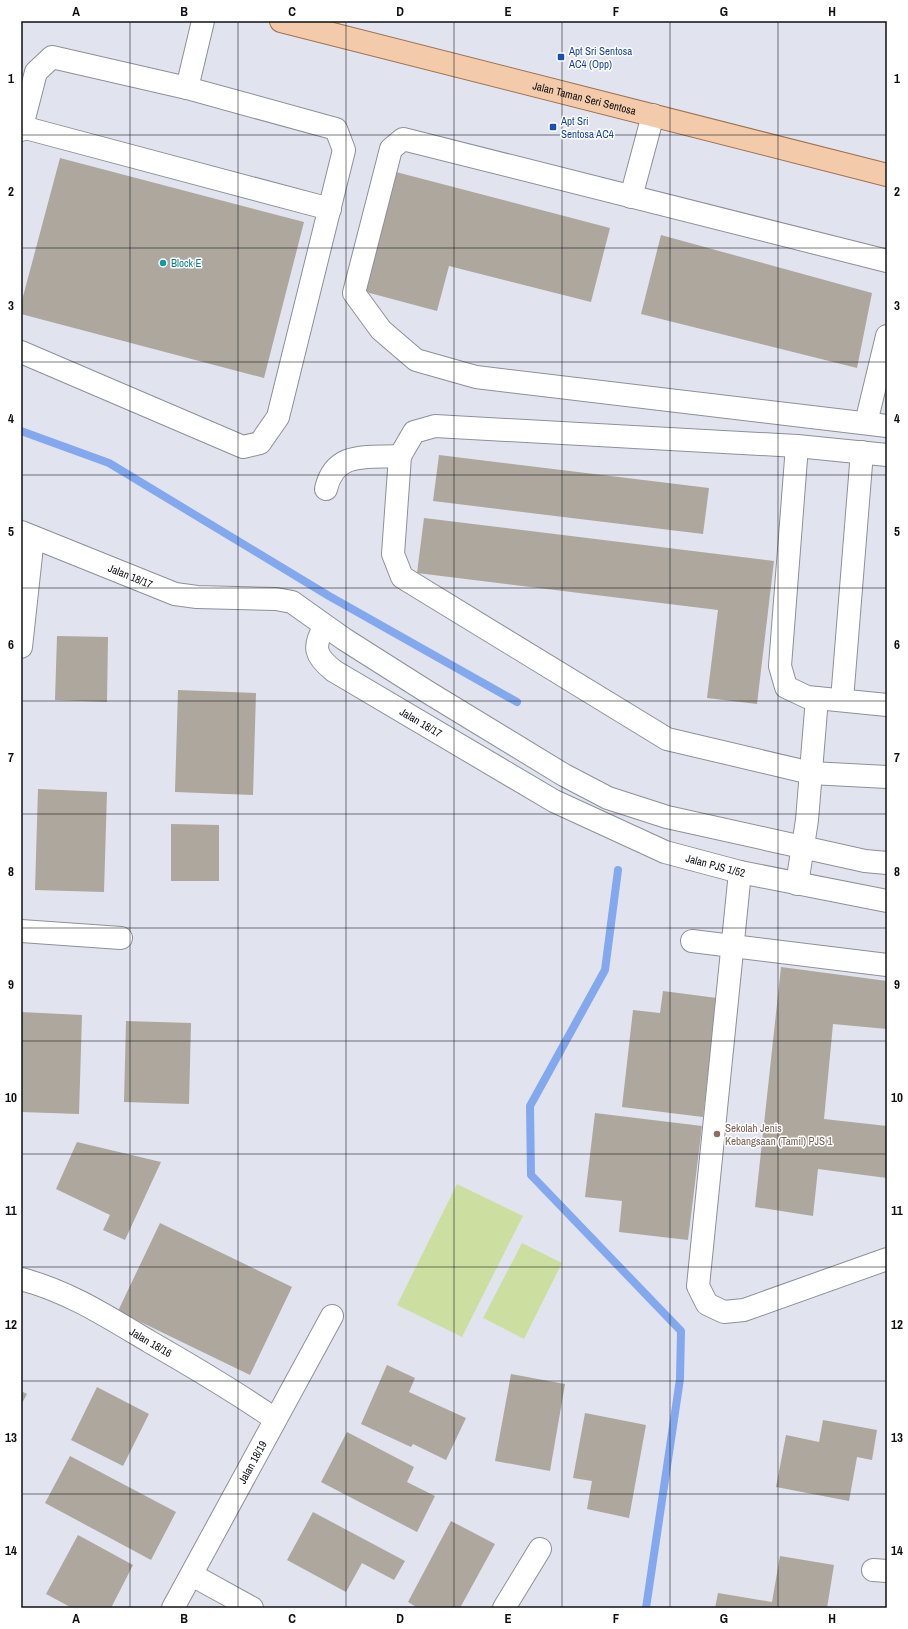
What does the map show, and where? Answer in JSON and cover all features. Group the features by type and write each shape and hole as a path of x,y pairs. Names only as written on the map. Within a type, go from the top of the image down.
{"main road":[{"name":"Jalan Taman Seri Sentosa","path":"281,21 887,175"}],"street":[{"path":"187,88 203,21"},
{"path":"21,352 242,447 260,443 278,417 330,209 344,150 336,129 187,88 52,57 36,72 21,129 330,209"},
{"path":"631,197 652,115"},
{"path":"887,261 403,139 391,149 354,293 381,330 416,360 476,376 887,426"},
{"path":"866,423 887,336"},
{"path":"887,455 797,446 435,426 414,432 400,456 393,554 402,577 667,739 811,773 887,777"},
{"path":"797,446 780,666 786,687 807,697 887,705"},
{"path":"842,700 862,452"},
{"path":"326,489 331,473 337,465 345,461 400,456"},
{"path":"21,647 27,534"},
{"name":"Jalan 18/17","path":"27,534 175,594 197,598 276,599 292,602 319,621 319,636 316,648 318,656 334,671 554,801"},
{"path":"319,621 564,776 608,798 667,817 865,861 887,863"},
{"path":"797,884 803,848 817,698"},
{"path":"554,801 564,776"},
{"name":"Jalan PJS 1/52","path":"554,801 665,852 740,872 887,901"},
{"path":"740,872 698,1286 707,1304 724,1312 744,1310 887,1259"},
{"path":"21,931 121,938"},
{"path":"692,940 887,965"},
{"name":"Jalan 18/16","path":"21,1279 42,1284 85,1303 236,1392 275,1419"},
{"name":"Jalan 18/19","path":"173,1608 332,1316"},
{"path":"504,1608 540,1549"},
{"path":"192,1575 252,1608"}],"green space":[{"path":"457,1184 523,1216 462,1337 397,1305"},
{"path":"522,1243 562,1263 524,1339 483,1318"}],"building":[{"name":"Block E","path":"60,158 304,222 264,378 21,314 21,304"},
{"path":"396,172 610,228 591,302 449,266 437,311 366,292"},
{"path":"661,235 872,293 857,368 641,314"},
{"path":"439,455 709,488 703,534 433,501"},
{"path":"424,518 774,561 757,704 707,698 718,610 417,573"},
{"path":"57,636 108,637 107,702 55,700"},
{"path":"178,690 256,693 253,795 175,792"},
{"path":"38,789 107,792 104,892 35,890"},
{"path":"171,824 219,825 219,881 171,881"},
{"path":"781,967 887,981 887,1029 833,1024 824,1119 887,1126 887,1178 818,1169 813,1216 755,1207"},
{"path":"663,991 717,998 703,1117 622,1107 633,1010 660,1013"},
{"path":"21,1012 82,1015 79,1114 21,1112"},
{"path":"126,1021 191,1023 189,1104 124,1102"},
{"path":"595,1113 702,1126 688,1240 619,1232 622,1201 585,1197"},
{"path":"77,1142 161,1162 125,1240 103,1230 110,1215 56,1189"},
{"path":"160,1223 292,1287 250,1375 118,1311"},
{"path":"387,1365 415,1378 409,1392 466,1418 446,1460 413,1444 411,1447 361,1424"},
{"path":"511,1374 565,1384 550,1471 495,1461"},
{"path":"97,1387 149,1414 123,1466 71,1440"},
{"path":"21,1391 27,1394 21,1405"},
{"path":"585,1413 646,1425 629,1518 587,1509 592,1481 573,1478"},
{"path":"823,1420 877,1430 872,1460 857,1457 849,1501 776,1487 786,1435 819,1442"},
{"path":"347,1432 414,1467 407,1482 435,1496 417,1532 321,1482"},
{"path":"70,1456 176,1512 151,1560 45,1503"},
{"path":"313,1512 405,1561 394,1580 362,1563 346,1592 287,1560"},
{"path":"451,1521 495,1544 460,1608 418,1608 408,1602"},
{"path":"78,1535 133,1565 111,1608 72,1608 46,1594"},
{"path":"780,1556 834,1565 827,1608 715,1608 718,1593 772,1602"}],"waterway":[{"path":"21,431 109,463 329,596 517,702"},
{"path":"618,870 605,970 530,1106 531,1175 681,1331 680,1379 646,1608"}],"place":[{"name":"Apt Sri Sentosa AC4 (Opp)","path":"561,57"},
{"name":"Apt Sri Sentosa AC4","path":"553,127"},
{"name":"Block E","path":"163,263"},
{"name":"Sekolah Jenis Kebangsaan (Tamil) PJS 1","path":"717,1134"}]}
